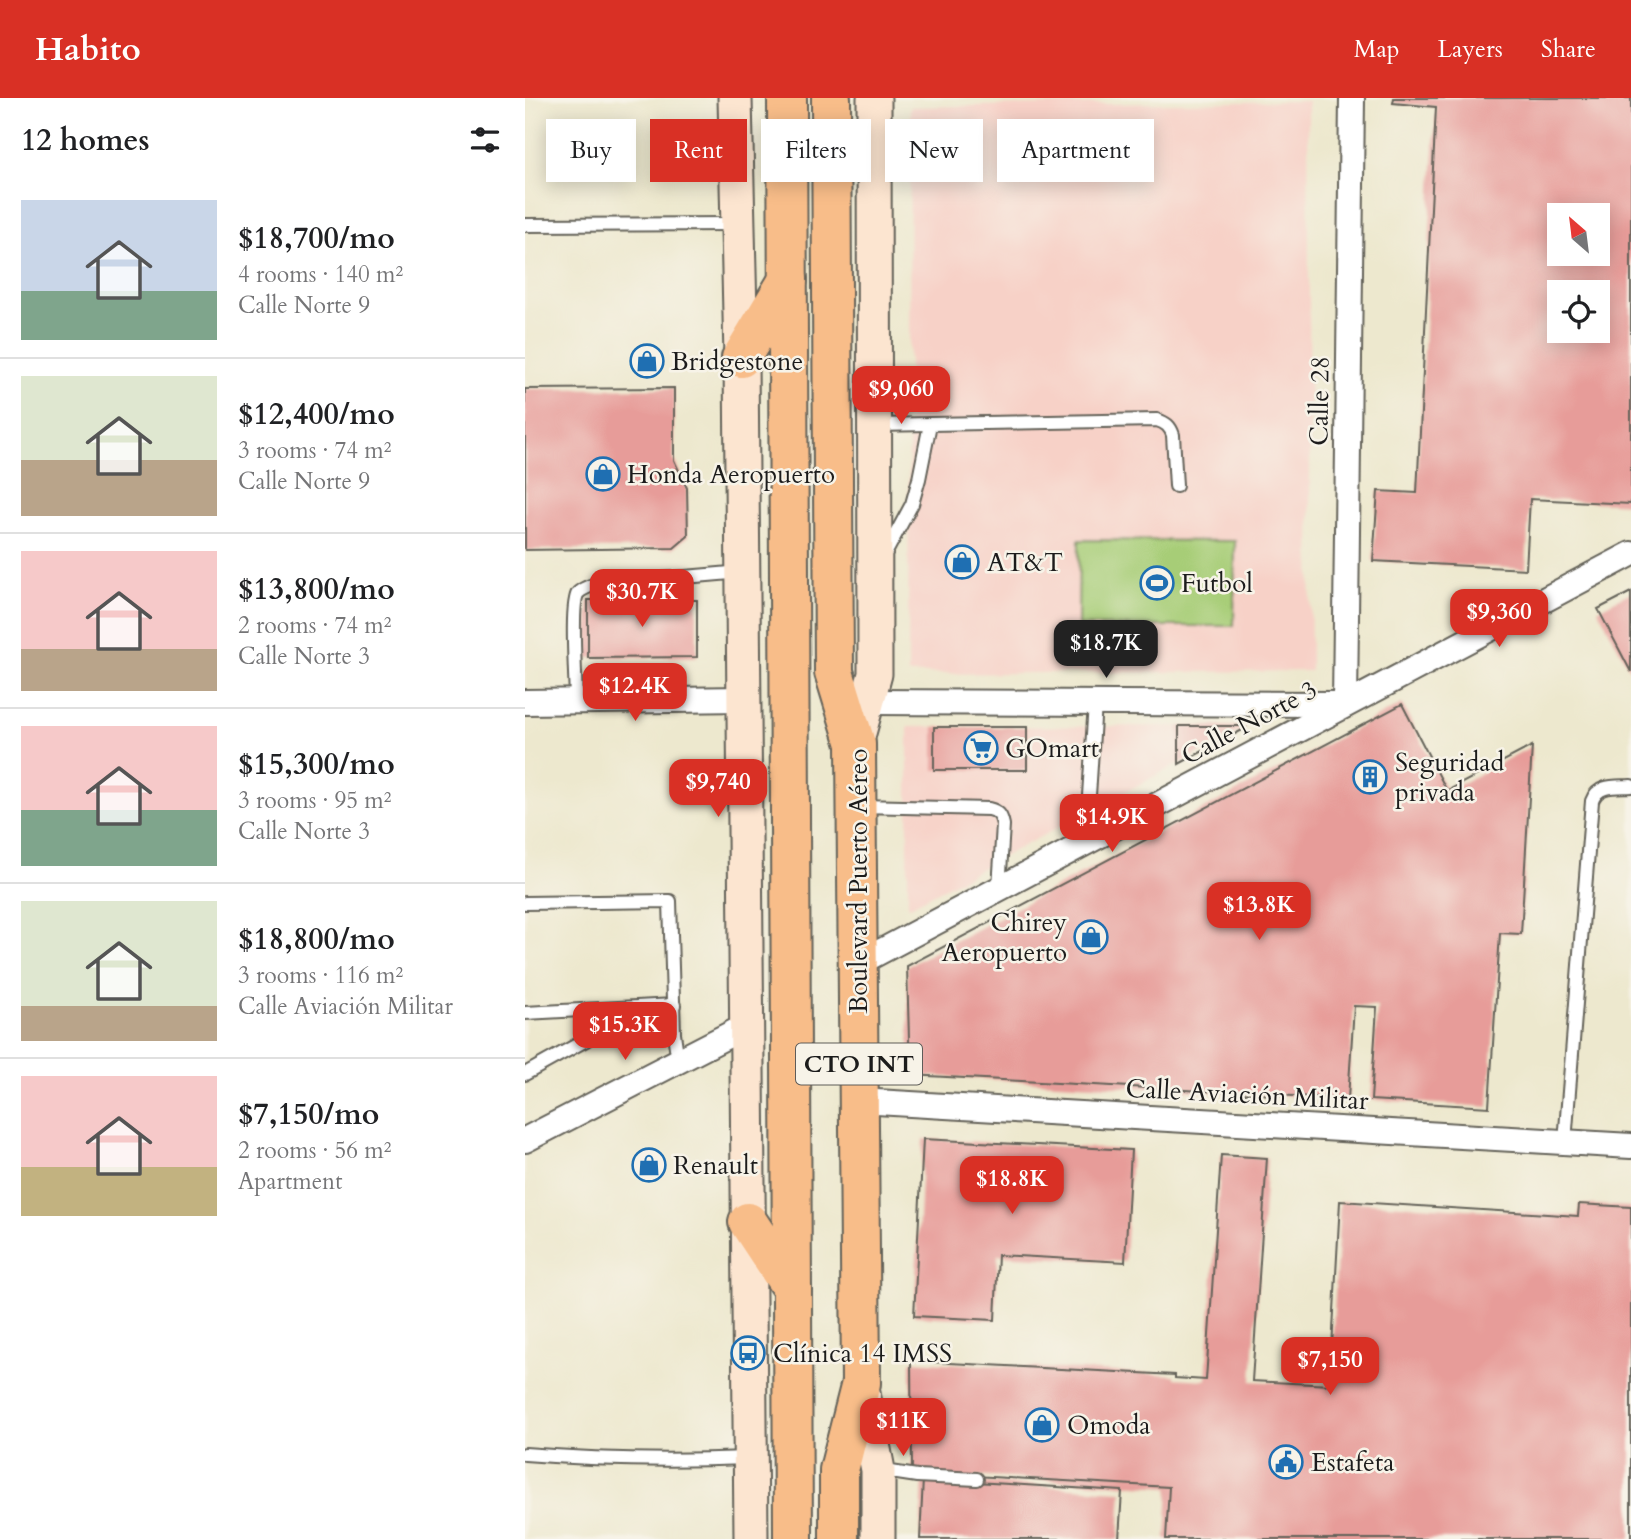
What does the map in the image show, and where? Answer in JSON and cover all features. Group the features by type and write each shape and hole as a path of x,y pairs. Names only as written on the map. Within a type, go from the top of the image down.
{"highway":[{"name":"CTO INT","path":"787,98 793,1539"},
{"name":"CTO INT","path":"831,98 834,672 856,744"},
{"path":"741,358 788,279"},
{"name":"Boulevard Puerto Aéreo","path":"856,744 861,1383"},
{"path":"748,1222 792,1289"},
{"name":"CTO INT","path":"839,1539 839,1470 861,1383"}],"main road":[{"path":"735,98 741,358 751,1539"},
{"name":"Boulevard Puerto Aéreo","path":"856,744 875,674 874,98"},
{"name":"Boulevard Puerto Aéreo","path":"861,1383 878,1470 878,1539"}],"street":[{"name":"Calle 28","path":"1345,705 1352,98"},
{"name":"Calle Norte 3","path":"857,964 1631,554"},
{"path":"525,702 744,699"},
{"path":"867,702 1345,705"},
{"path":"525,1140 746,1026"},
{"name":"Calle Aviación Militar","path":"859,1101 1631,1146"}],"lane":[{"path":"525,225 737,223"},
{"path":"874,425 1002,421 1164,422 1173,435 1176,486"},
{"path":"875,575 912,504 930,424"},
{"path":"576,701 574,608 578,593 584,588 743,572"},
{"path":"1086,842 1095,703"},
{"path":"1565,1142 1592,801 1600,789 1631,786"},
{"path":"856,806 996,811 1002,817 1003,825 999,888"},
{"path":"525,903 670,901 674,1034 678,1061"},
{"path":"525,1013 674,1006"},
{"path":"525,1074 586,1040 586,1010"},
{"path":"525,1454 580,1458 750,1458"},
{"path":"878,1470 917,1476 977,1479"}],"shaded area":[{"path":"1308,101 1311,671 908,674 910,182 983,182 983,119 910,119 910,107"},
{"path":"908,727 1246,728 908,907"}],"green space":[{"name":"Futbol","path":"1079,540 1235,541 1234,626 1078,626"}],"building":[{"path":"1394,98 1631,98 1631,504 1530,499 1526,569 1373,561 1378,491 1417,493 1436,107 1393,103"},
{"name":"Honda Aeropuerto","path":"674,388 674,460 687,488 688,536 674,548 525,550 525,389"},
{"path":"1631,592 1631,672 1598,609"},
{"path":"588,600 697,600 697,657 588,658"},
{"path":"1402,704 1447,791 1532,746 1521,934 1500,933 1489,1107 1371,1100 1377,1007 1354,1006 1348,1099 910,1075 907,966"},
{"path":"1179,726 1245,726 1246,728 1179,764"},
{"name":"GOmart","path":"934,727 1027,727 1027,770 934,770"},
{"path":"923,1139 1131,1150 1125,1262 998,1255 995,1320 914,1316"},
{"path":"1221,1155 1267,1158 1252,1381 1330,1385 1340,1201 1578,1216 1579,1204 1631,1207 1631,1539 1166,1539 1169,1487 975,1476 975,1482 1122,1491 1119,1539 920,1539 923,1479 912,1472 911,1361 1175,1375 1175,1378 1206,1380"}],"place":[{"name":"Bridgestone","path":"647,361"},
{"name":"Honda Aeropuerto","path":"603,474"},
{"name":"AT&T","path":"962,562"},
{"name":"Futbol","path":"1157,583"},
{"name":"GOmart","path":"981,748"},
{"name":"Seguridad privada","path":"1370,777"},
{"name":"Chirey Aeropuerto","path":"1091,937"},
{"name":"Renault","path":"649,1165"},
{"name":"Clínica 14 IMSS","path":"748,1353"},
{"name":"Omoda","path":"1042,1425"},
{"name":"Estafeta","path":"1286,1462"}]}
